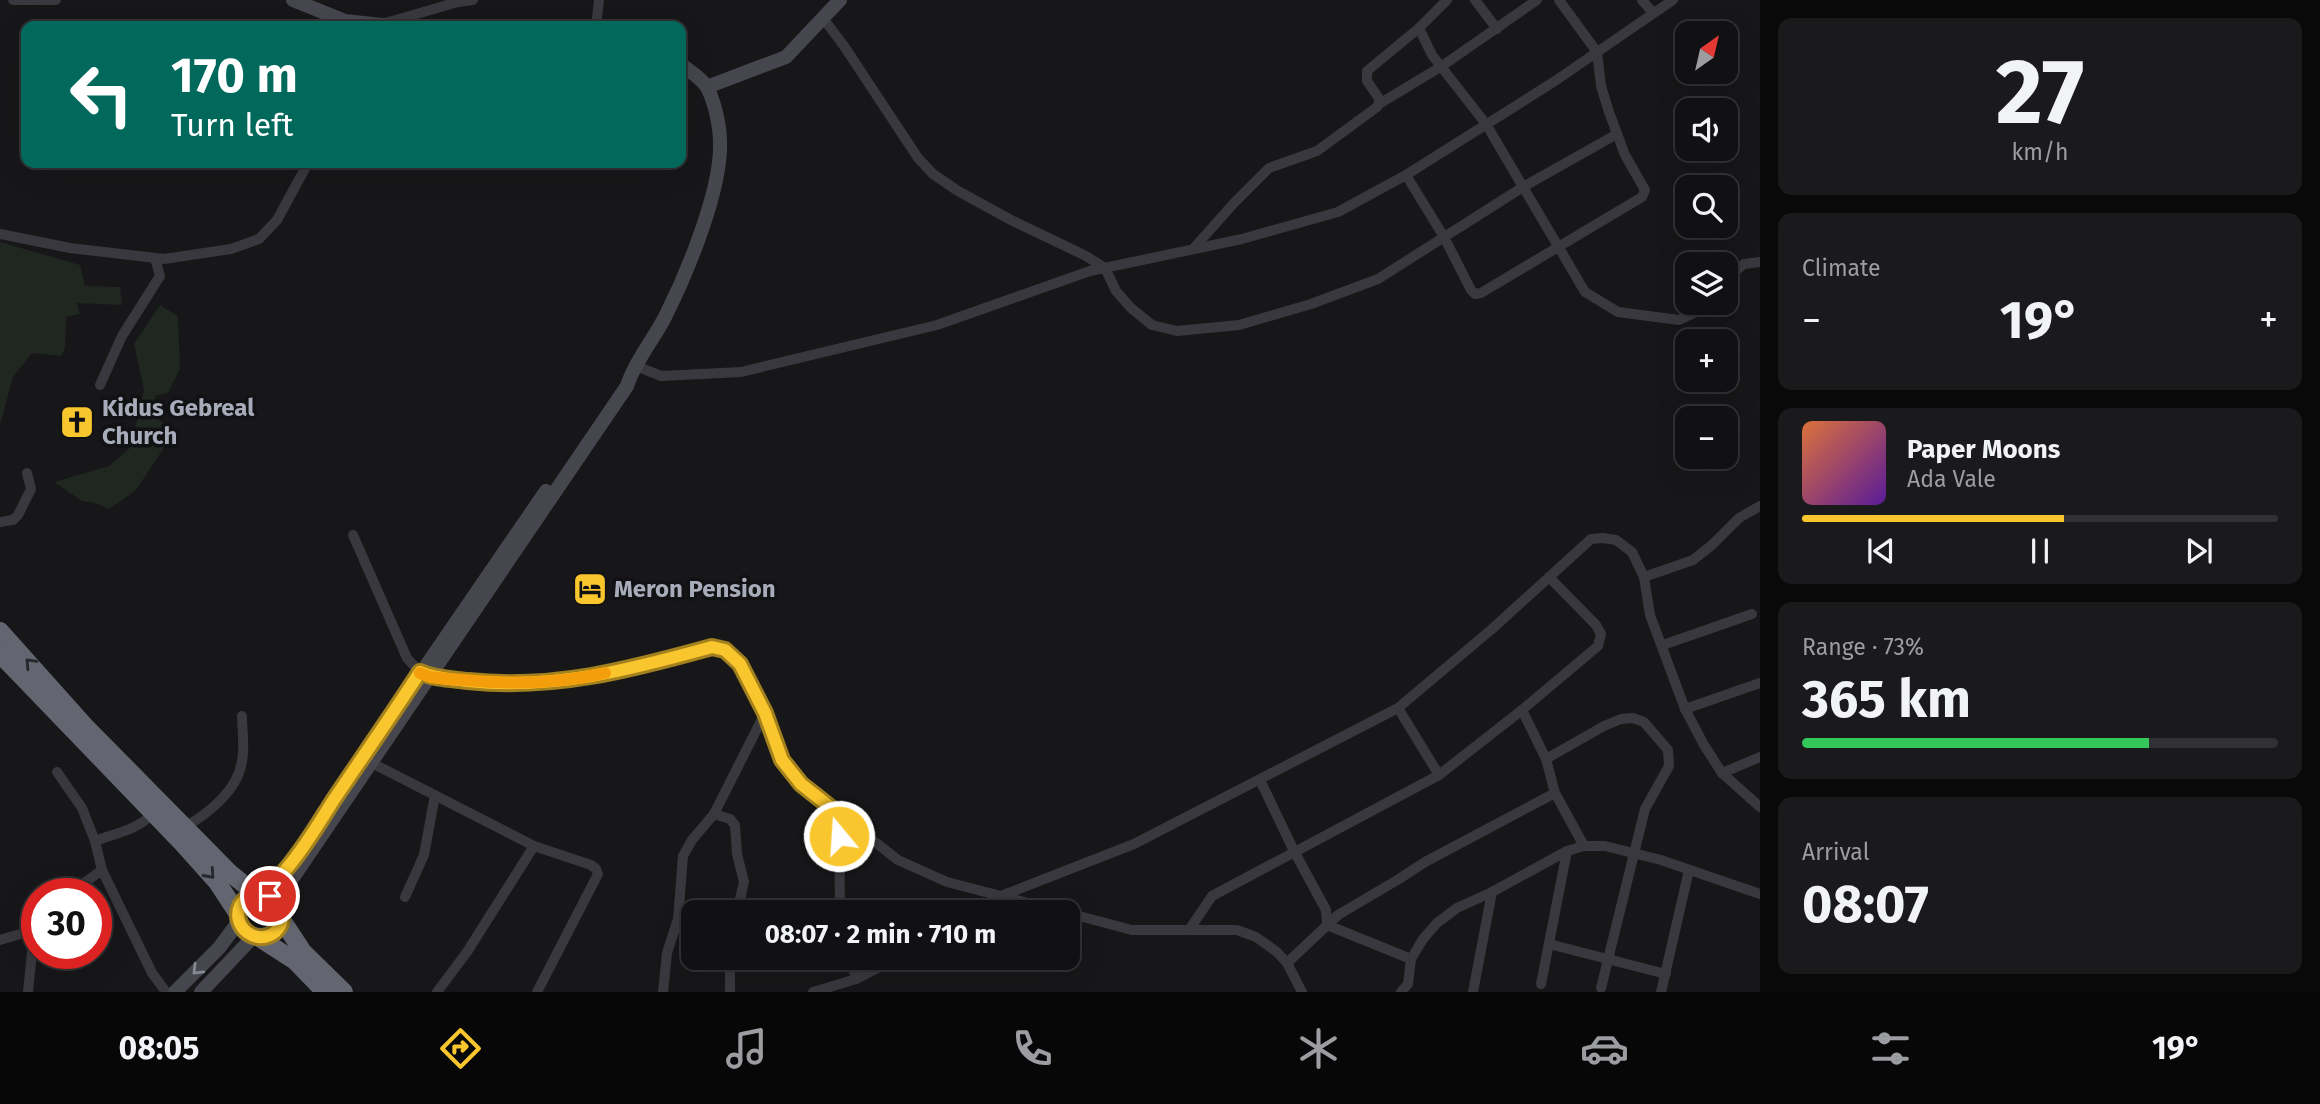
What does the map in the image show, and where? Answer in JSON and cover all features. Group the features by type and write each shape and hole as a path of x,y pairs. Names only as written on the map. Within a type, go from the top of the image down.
{"highway":[{"path":"0,631 53,700 217,882 247,933 295,961 325,992"},
{"path":"0,654 53,700"},
{"path":"82,731 241,883 276,900 303,952 344,992"},
{"path":"239,918 243,901 259,894"},
{"path":"256,937 268,936 274,932 281,913"}],"street":[{"path":"13,0 56,0"},
{"path":"293,0 338,21"},
{"path":"393,21 472,0"},
{"path":"597,21 599,0"},
{"path":"708,87 786,57 840,0"},
{"path":"1379,104 1380,100 1367,81 1367,71 1419,28 1447,0"},
{"path":"1475,0 1497,29"},
{"path":"1193,249 1269,168 1317,150 1379,104 1442,66 1537,0"},
{"path":"1406,175 1475,293 1481,293 1644,194 1645,190 1634,173 1617,134 1601,86 1597,52 1559,0"},
{"path":"1642,0 1653,13"},
{"path":"634,370 661,376 741,372 937,326 1090,271 1242,239 1338,212 1406,175 1673,0"},
{"path":"823,18 845,46 918,159 933,174 1011,220 1105,268 1116,291 1131,308 1152,325 1177,331 1239,324 1311,304 1378,279 1523,187 1617,134"},
{"path":"1419,28 1432,55 1486,124 1585,292 1618,312 1679,320 1689,315"},
{"path":"281,913 292,879 367,760 627,386 665,316 687,270 718,169 720,141 708,87 686,68"},
{"path":"0,234 70,248 164,259 231,249 259,239 277,220 305,168"},
{"path":"100,385 122,336 160,276 155,258"},
{"path":"1738,269 1744,264 1760,262"},
{"path":"0,522 13,520 18,514 30,489 27,472"},
{"path":"1644,578 1693,560 1739,518 1760,506"},
{"path":"353,535 407,658 425,674 515,684 575,680 712,647 725,650 740,664 765,713 782,760 801,784 898,860 947,882 1016,900"},
{"path":"994,900 1134,844 1398,708 1492,629 1591,539 1616,540 1632,552 1644,578 1650,615 1685,709 1722,773 1760,807"},
{"path":"1189,930 1212,896 1439,775 1598,646 1601,634 1596,625 1549,577"},
{"path":"1663,645 1752,614"},
{"path":"1685,709 1760,683"},
{"path":"1398,708 1439,775"},
{"path":"1522,710 1546,759 1555,793 1584,846"},
{"path":"663,992 667,953 678,919 683,856 714,814 765,713"},
{"path":"185,827 205,816 233,785 242,762 242,716"},
{"path":"1546,759 1622,719 1633,718 1644,722 1668,750 1669,766 1645,809 1632,854 1601,988"},
{"path":"1722,773 1760,757"},
{"path":"367,760 534,846 596,869 598,874 537,992"},
{"path":"259,894 292,862 367,760"},
{"path":"57,772 82,808 95,841 102,870 152,973 166,992"},
{"path":"1260,780 1326,910 1326,925"},
{"path":"1287,963 1338,915 1424,862 1555,793"},
{"path":"405,897 424,855 435,795"},
{"path":"95,841 134,828 145,822 153,813"},
{"path":"714,814 730,819 735,825 737,854 744,882 740,900"},
{"path":"839,814 840,900"},
{"path":"437,992 467,952 534,846"},
{"path":"1401,992 1408,984 1411,959 1437,923 1457,908 1567,851 1584,846 1605,846 1661,860 1760,894"},
{"path":"1541,984 1567,851"},
{"path":"91,878 102,870"},
{"path":"1661,992 1689,870"},
{"path":"1473,992 1492,892"},
{"path":"1080,916 1132,930 1237,930 1256,937 1277,952 1287,963 1303,991"},
{"path":"175,992 219,948 239,918"},
{"path":"1326,925 1411,959"},
{"path":"0,940 21,931"},
{"path":"201,992 256,937"},
{"path":"1549,944 1666,974"},
{"path":"28,992 30,969"},
{"path":"730,970 730,992"},
{"path":"854,970 856,979"},
{"path":"813,992 856,979 874,970"}],"shaded area":[{"path":"0,242 80,265 85,286 120,287 122,305 77,303 80,314 66,317 65,348 61,356 32,353 13,377 0,425"},
{"path":"160,305 178,316 180,368 168,393 155,396 156,416 173,434 136,490 109,509 82,501 54,482 109,466 131,447 144,390 134,344"}],"slow traffic":[{"path":"420,673 430,677 515,684 575,680 605,673"}],"place":[{"name":"Kidus Gebreal Church","path":"77,422"},
{"name":"Meron Pension","path":"590,589"}],"route":[{"path":"270,896 280,906 282,920 279,927 268,936 258,937 247,933 242,928 238,914 243,901 249,896 263,894 292,862 420,672 430,677 490,683 575,680 712,647 725,650 740,664 765,713 782,760 801,784 839,814 839,836"}]}
